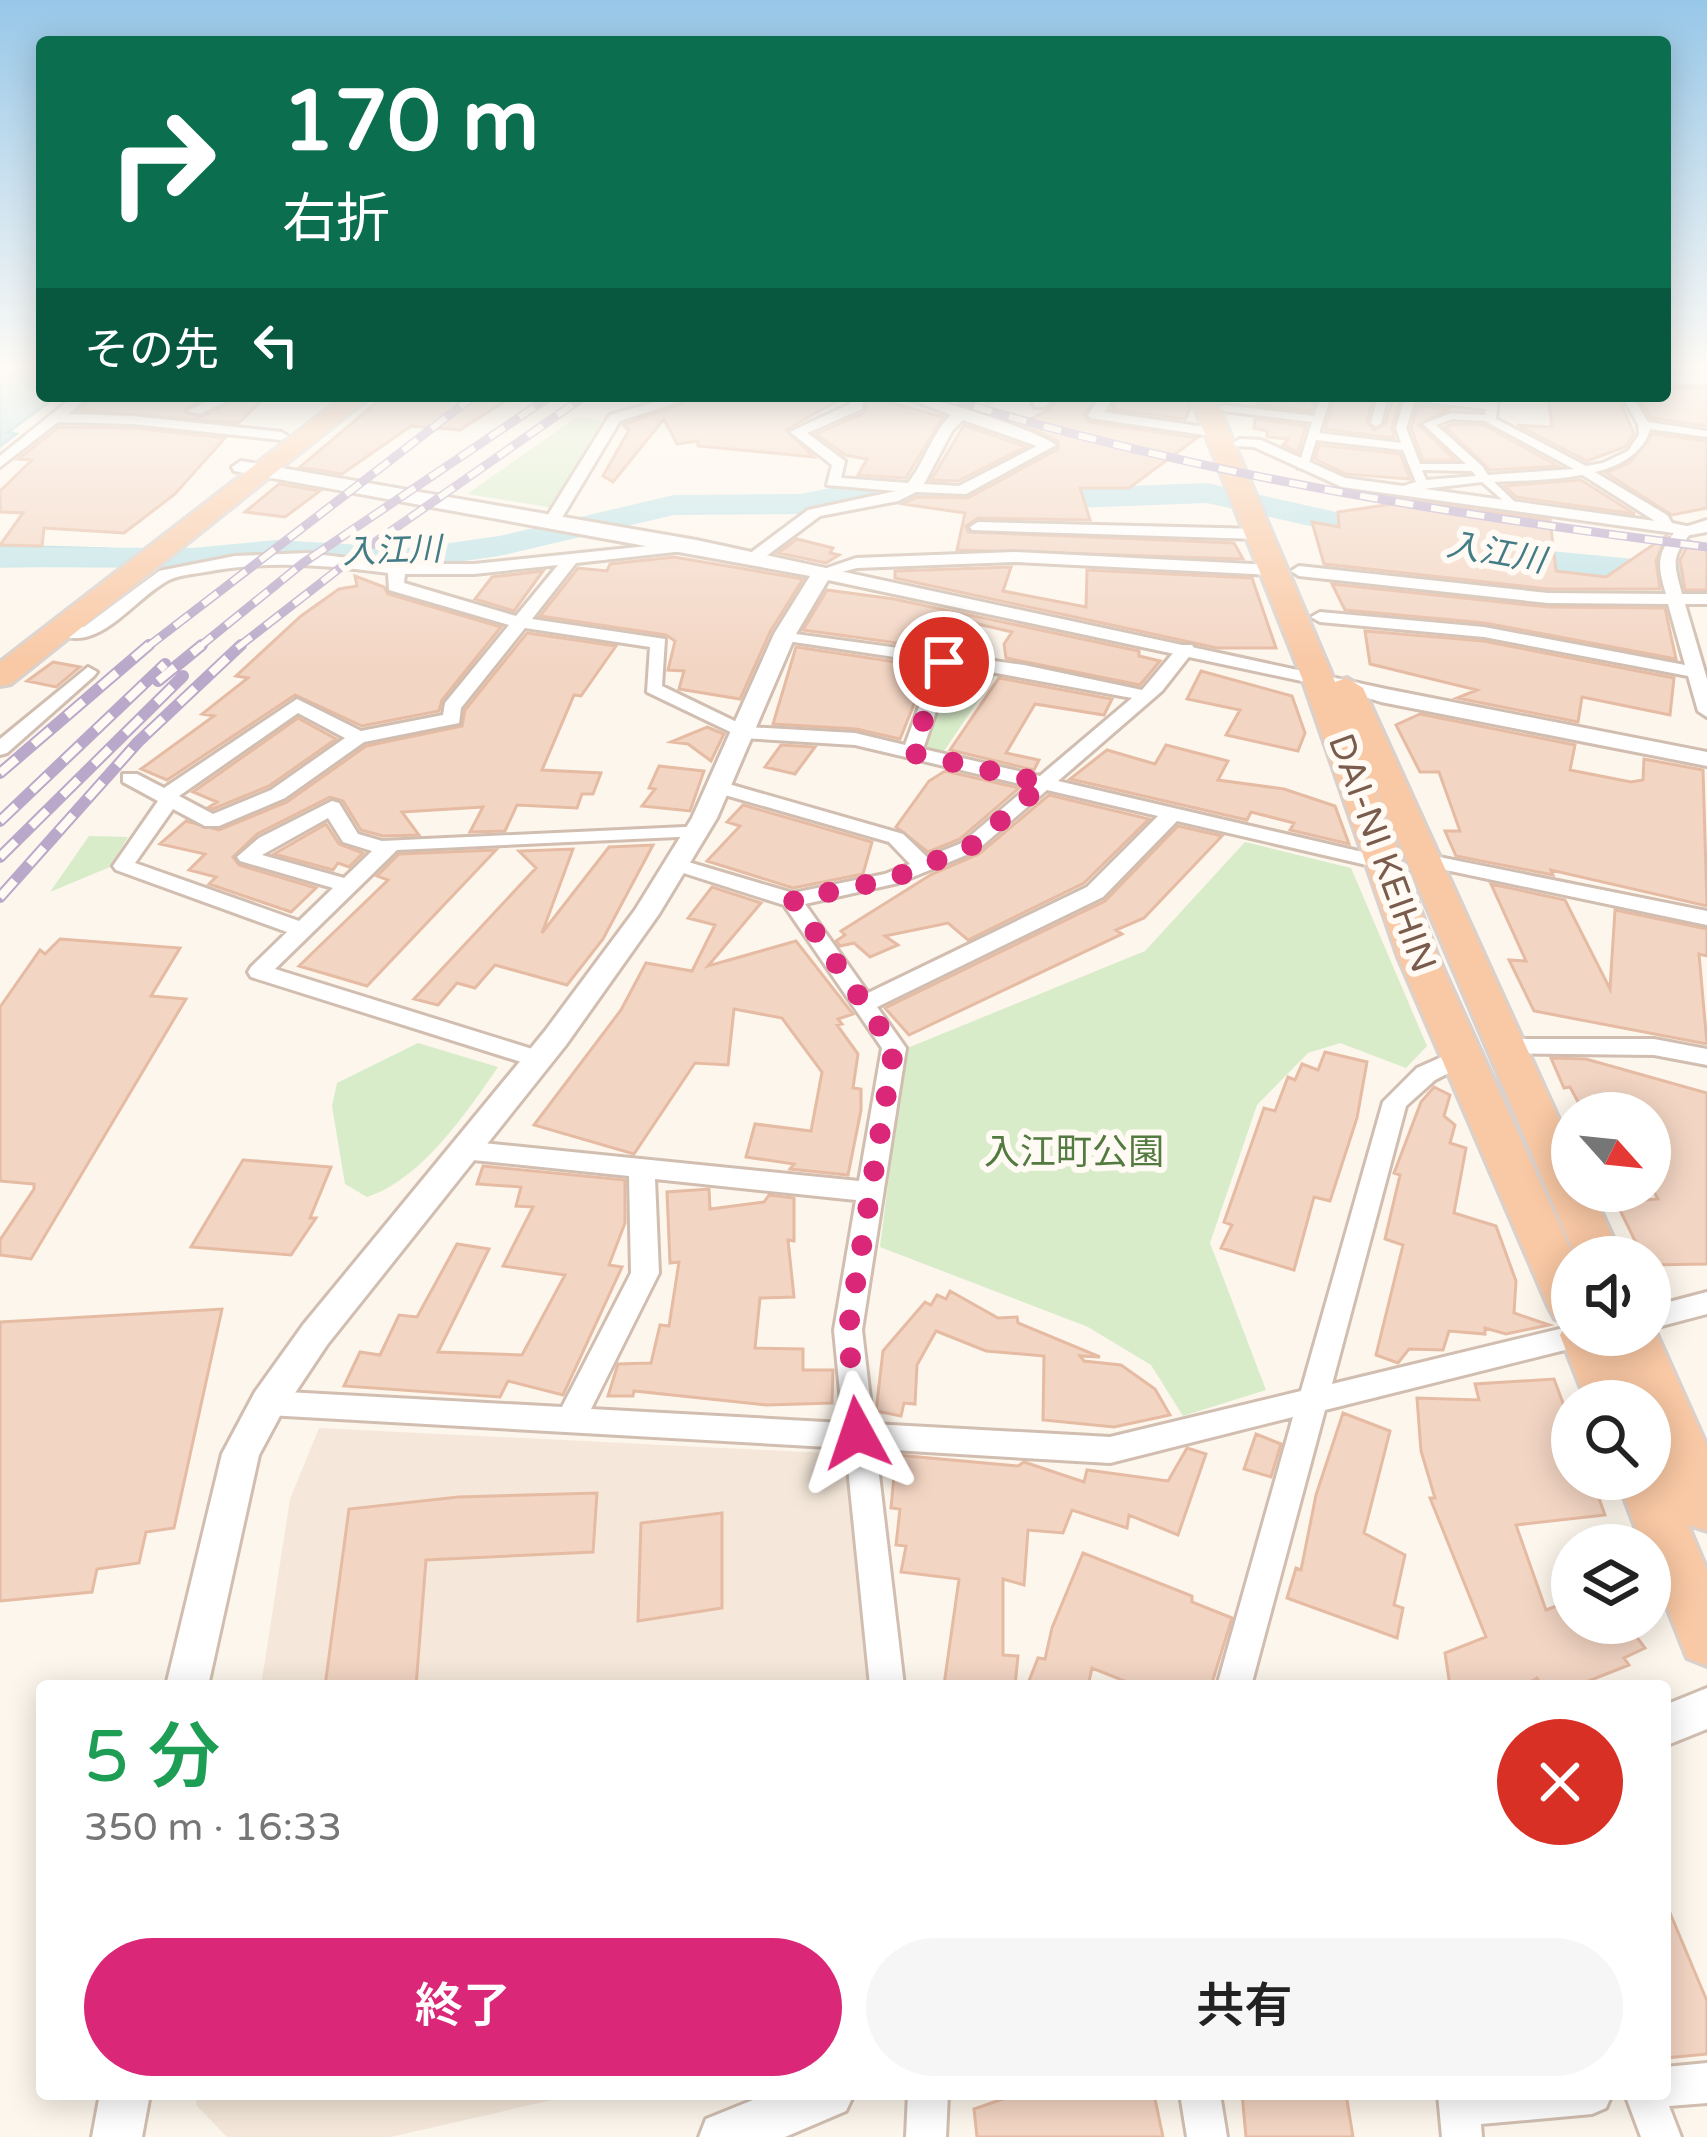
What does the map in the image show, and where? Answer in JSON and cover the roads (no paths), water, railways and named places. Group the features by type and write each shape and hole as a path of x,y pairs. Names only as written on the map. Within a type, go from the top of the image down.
{"highway":[{"name":"DAI-NI KEIHIN","path":"1242,468 1331,680 1429,861 1502,1047 1589,1236"},
{"path":"0,651 138,557 252,469"},
{"path":"0,677 60,630 138,557"},
{"name":"DAI-NI KEIHIN","path":"1286,571 1320,617 1331,680 1384,862 1551,1258"},
{"path":"1643,1356 1707,1508"},
{"path":"1651,1500 1707,1639"}],"street":[{"path":"563,520 590,468"},
{"path":"838,468 832,482 961,491 1006,468"},
{"path":"755,557 790,526 817,512 857,500 894,499 914,488 924,468"},
{"path":"1306,468 1342,482 1676,528 1707,526"},
{"path":"1416,468 1419,474"},
{"path":"1401,490 1419,474 1478,468 1486,482 1514,507"},
{"path":"1419,474 1486,482 1599,468"},
{"path":"252,469 755,557 1331,680 1381,695 1707,759"},
{"path":"1583,469 1676,528"},
{"path":"978,527 1258,509"},
{"path":"1676,528 1666,565 1707,711"},
{"path":"60,630 88,633 165,575 220,564 307,558 397,569 569,562 696,546"},
{"path":"188,1680 241,1454 268,1402 628,944 699,830 787,636 823,572 856,563 1014,557 1286,571 1548,598 1707,599"},
{"path":"130,778 212,822 278,794 358,736 452,718 452,707 569,562"},
{"path":"397,569 395,586 415,596 518,622 659,643 653,688 743,732 855,740 1384,862"},
{"path":"1320,617 1484,632 1694,672"},
{"path":"787,636 1024,670 1146,696"},
{"path":"1686,644 1707,648"},
{"path":"678,865 793,900 891,879 970,847 1146,696 1186,649"},
{"path":"912,753 944,662"},
{"path":"0,749 88,672"},
{"path":"1331,680 1374,681 1707,745"},
{"path":"302,930 123,866 167,798 297,705 358,736"},
{"path":"718,788 896,838 924,866"},
{"path":"348,886 248,857 263,843 296,831 332,807 350,838 387,849"},
{"path":"864,1004 1095,892 1170,816"},
{"path":"537,1059 259,972 392,844 699,830"},
{"path":"1429,861 1707,918"},
{"path":"793,900 894,1048 848,1330 885,1680"},
{"path":"1502,1047 1654,1047 1707,1057"},
{"path":"1236,1680 1395,1102 1426,1074 1462,1056"},
{"path":"463,1150 871,1192"},
{"path":"570,1421 645,1273 642,1171"},
{"path":"1671,1312 1707,1303"},
{"path":"268,1402 1110,1450 1551,1343"},
{"path":"1671,1723 1707,1708"},
{"path":"1671,2086 1707,2083"},
{"path":"117,2137 124,2100"},
{"path":"724,2137 814,2100"},
{"path":"926,2137 928,2100"},
{"path":"1201,2100 1207,2137"},
{"path":"1460,2112 1548,2100"},
{"path":"1647,2100 1661,2137"}],"water":[{"path":"0,546 106,549 85,565 0,566"}],"waterway":[{"name":"入江川","path":"0,557 192,558 276,550 415,558 499,546 674,505 800,504 856,493 1048,499 1207,493 1404,537"},
{"name":"入江川","path":"1487,555 1707,577"}],"railway":[{"path":"146,648 381,468"},
{"path":"198,648 303,563 444,468"},
{"path":"237,648 358,554 482,468"},
{"path":"1218,468 1513,520 1707,547"},
{"path":"0,773 149,645"},
{"path":"158,681 202,645"},
{"path":"0,897 138,742 241,645"},
{"path":"0,821 165,664"},
{"path":"0,857 183,676"}],"park label":[{"name":"入江町公園","path":"1074,1152"}]}
